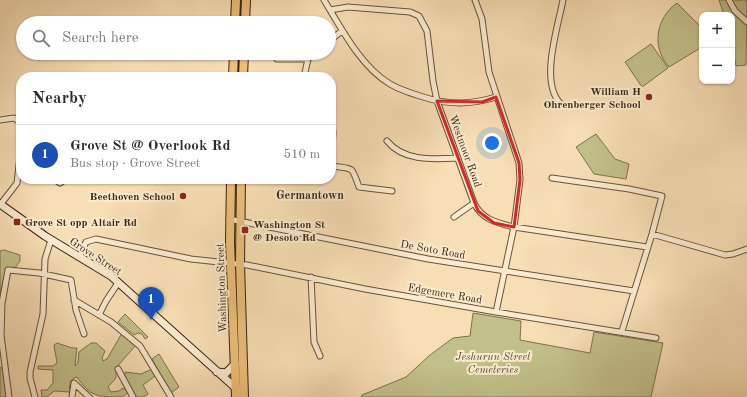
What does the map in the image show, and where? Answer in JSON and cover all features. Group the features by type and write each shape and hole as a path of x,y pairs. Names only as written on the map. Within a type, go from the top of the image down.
{"main road":[{"path":"235,16 236,0"},
{"path":"245,16 246,0"},
{"path":"233,72 234,60"},
{"path":"243,72 244,60"},
{"name":"Washington Street","path":"231,184 229,219 236,388 243,397"},
{"name":"Washington Street","path":"241,184 240,264 243,397"},
{"name":"Grove Street","path":"0,204 51,240 102,270 236,388"},
{"path":"217,372 226,373 235,364"}],"street":[{"path":"324,0 333,16"},
{"path":"475,0 482,19 489,72 519,163 520,180 514,227 496,312"},
{"path":"561,104 555,98 551,74 563,0"},
{"path":"729,0 735,11 747,22"},
{"name":"Westmoor Road","path":"330,10 348,6 410,12 419,16 427,31 433,81 438,101 474,204 478,211 494,222 514,227 647,247"},
{"path":"336,20 360,56 388,83 410,94 438,101 461,104 482,102 496,97"},
{"path":"336,36 342,31"},
{"path":"305,72 308,60"},
{"path":"0,120 14,118 16,119"},
{"path":"387,141 394,149 412,156 425,159 458,158"},
{"path":"336,167 351,169 355,173 359,187 392,191"},
{"path":"552,178 629,189 662,196 652,234 622,331"},
{"path":"0,204 16,184"},
{"path":"454,217 474,204"},
{"name":"De Soto Road","path":"229,219 428,259 634,291"},
{"path":"652,234 725,255 734,254 747,249"},
{"name":"Edgemere Road","path":"80,256 86,242 94,239 185,258 240,264 496,312 622,331 656,338"},
{"path":"35,397 30,372 43,314 43,274 45,255 51,240"},
{"path":"9,397 0,335 1,303 8,270 43,274 71,280 74,300 84,334"},
{"path":"311,277 314,342 320,356"},
{"path":"99,315 118,283"},
{"path":"74,300 111,322 142,348 171,397"},
{"path":"118,369 133,397"},
{"path":"72,397 74,384 90,397"}],"highlighted area":[{"path":"496,97 519,163 520,180 514,227 494,223 478,211 437,101 482,102"}],"green space":[{"path":"719,0 747,0 746,65 736,66 735,12 723,12"},
{"path":"677,3 699,25 699,49 669,67 663,59 660,51 658,33 664,17"},
{"path":"651,44 668,68 642,87 625,62"},
{"path":"596,134 615,159 629,164 626,179 594,174 576,147"},
{"path":"4,250 20,255 20,261 15,268 6,269 0,294 0,251"},
{"name":"Jeshurun Street Cemeteries","path":"473,313 521,321 520,340 590,353 594,332 663,343 651,397 361,397 362,395 406,377 430,355 453,338 470,336"},
{"path":"125,314 148,337 145,339 142,334 138,333 134,335 118,322"},
{"path":"122,333 136,345 116,368 116,378 108,387 111,392 119,391 123,388 128,392 123,397 107,397 91,392 86,389 77,377 72,379 70,383 70,392 54,391 47,397 42,397 41,390 47,390 53,383 53,370 38,369 38,366 53,366 57,363 54,345 57,343 72,348 77,348 75,366 78,363 79,352 91,343 96,343 105,351 102,358 103,361 107,359"},
{"path":"159,354 179,387 171,393 152,359"},
{"path":"0,367 3,369 7,397 0,397"},
{"path":"152,369 155,376 143,385 148,394 143,397 136,397 125,379 125,372 141,374"}],"place":[{"name":"William H Ohrenberger School","path":"649,97"},
{"name":"Beethoven School","path":"183,196"},
{"name":"Grove St opp Altair Rd","path":"17,222"},
{"name":"Washington St @ Desoto Rd","path":"245,230"},
{"name":"Grove St @ Overlook Rd","path":"151,320"}],"district":[{"name":"Germantown","path":"310,195"}]}
